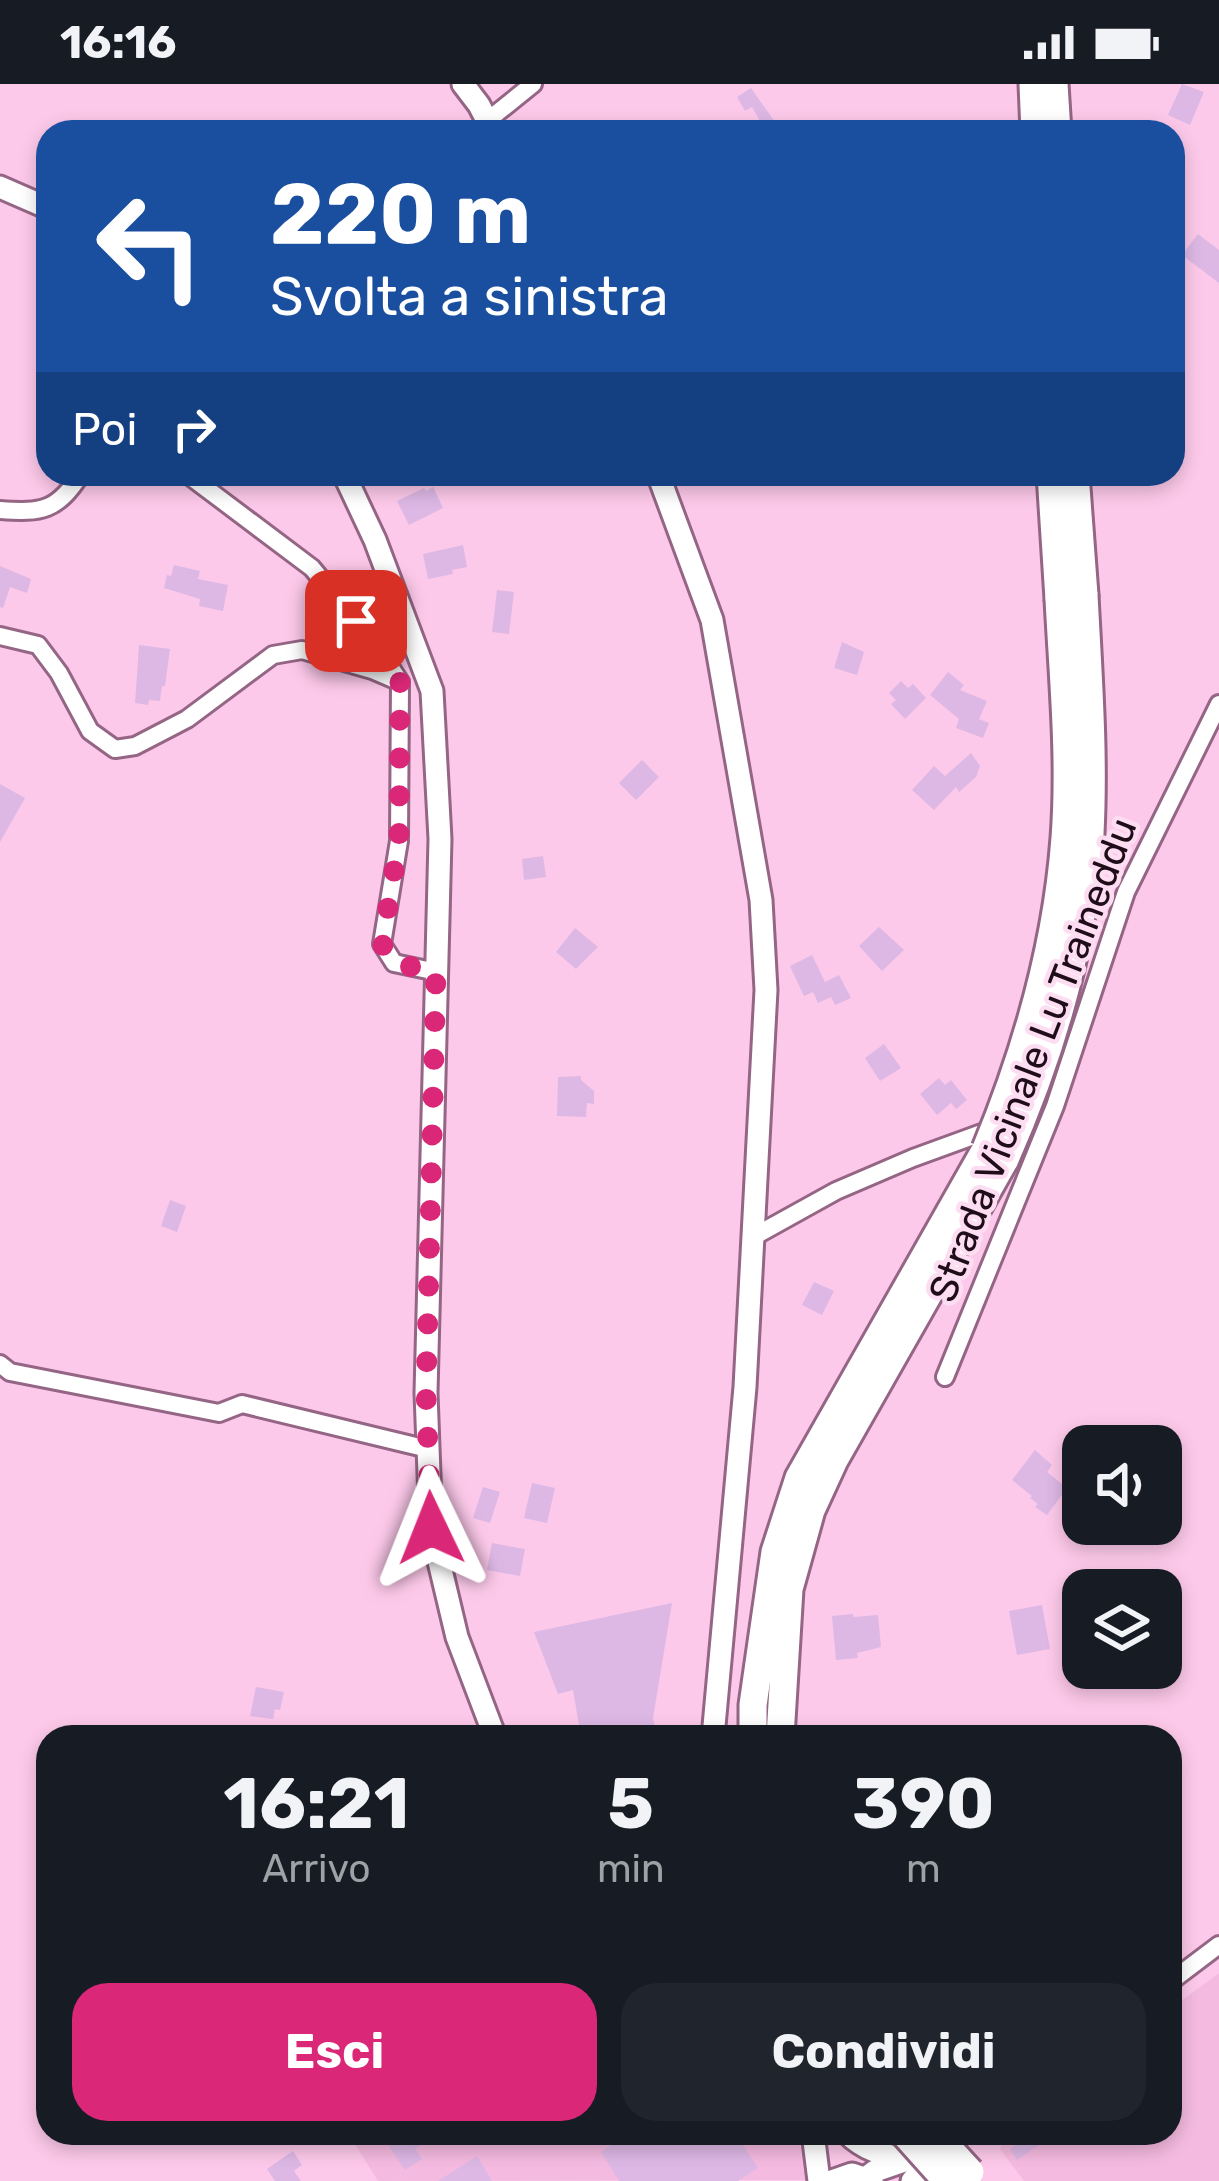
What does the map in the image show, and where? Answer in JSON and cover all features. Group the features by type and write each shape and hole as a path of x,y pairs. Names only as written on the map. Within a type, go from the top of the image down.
{"highway":[{"path":"1033,84 1034,120"},
{"path":"1054,84 1056,120"},
{"path":"1054,486 1071,597"},
{"path":"781,1725 789,1588 812,1510 995,1154 1040,994 1056,920 1066,814 1075,486"},
{"path":"753,1725 775,1552 799,1478 995,1154"},
{"path":"940,2145 965,2178"},
{"path":"907,2158 965,2178"}],"street":[{"path":"463,84 486,120"},
{"path":"496,120 533,84"},
{"path":"0,187 36,203"},
{"path":"0,510 35,512 53,505 70,486"},
{"path":"203,486 313,568 400,682 399,841 382,944 394,963 436,972"},
{"path":"350,486 432,691 440,839 426,1393 431,1528 457,1637 490,1725"},
{"path":"662,486 712,620 761,900 766,990 745,1387 714,1725"},
{"path":"0,636 38,645 90,731 115,749 135,746 187,719 273,655 302,650 400,682"},
{"name":"Strada Vicinale Lu Traineddu","path":"945,1377 1055,1106 1126,892 1219,704"},
{"path":"753,1237 874,1175 1055,1106"},
{"path":"0,1364 10,1372 219,1413 242,1404 428,1449"},
{"path":"1182,1973 1219,1945"},
{"path":"814,2145 819,2181"},
{"path":"849,2145 867,2178"},
{"path":"859,2145 907,2158"},
{"path":"832,2181 842,2175 867,2178 907,2158"}],"shaded area":[{"path":"1219,1973 1219,2181 1024,2181 1002,2145 1182,2145 1182,2000"},
{"path":"356,2145 801,2145 805,2180 378,2181"}],"building":[{"path":"1182,84 1204,92 1190,125 1168,115"},
{"path":"751,88 774,120 759,120 752,107 745,111 737,97"},
{"path":"1198,234 1219,250 1219,283 1185,257"},
{"path":"433,487 443,508 409,525 397,501"},
{"path":"463,545 467,567 428,579 423,554"},
{"path":"174,565 200,571 198,579 228,585 223,611 199,606 200,599 164,588"},
{"path":"0,566 31,579 27,593 10,587 3,608 0,607"},
{"path":"497,590 514,592 509,634 492,632"},
{"path":"842,642 864,652 857,675 834,668"},
{"path":"139,645 170,649 160,701 149,700 148,705 135,703"},
{"path":"948,672 964,685 960,690 987,701 979,719 989,723 983,738 956,728 959,719 930,695"},
{"path":"901,681 908,688 913,684 926,698 905,719 891,704 896,700 889,693"},
{"path":"971,753 980,766 976,777 959,792 956,787 934,810 912,790 934,766 945,776"},
{"path":"642,760 659,777 636,800 619,783"},
{"path":"0,784 25,798 0,842"},
{"path":"543,856 546,877 524,880 522,859"},
{"path":"879,927 904,950 882,971 859,946"},
{"path":"575,928 598,947 576,969 556,952"},
{"path":"812,955 825,982 839,975 851,998 835,1005 831,997 818,1003 813,992 804,996 790,966"},
{"path":"884,1044 901,1068 880,1081 865,1058"},
{"path":"581,1076 594,1091 594,1104 587,1103 586,1117 557,1116 558,1077"},
{"path":"939,1078 945,1085 951,1080 967,1100 956,1109 951,1103 937,1115 920,1094"},
{"path":"170,1200 186,1206 177,1232 161,1226"},
{"path":"814,1282 834,1291 822,1315 802,1305"},
{"path":"1035,1450 1052,1465 1047,1472 1062,1484 1062,1495 1047,1515 1012,1480"},
{"path":"532,1483 555,1488 547,1523 524,1518"},
{"path":"483,1487 500,1492 490,1523 473,1518"},
{"path":"492,1543 525,1549 520,1576 487,1570"},
{"path":"672,1603 654,1725 579,1725 573,1690 558,1694 534,1632"},
{"path":"1042,1605 1050,1649 1017,1655 1009,1611"},
{"path":"878,1615 881,1647 857,1653 858,1658 836,1660 832,1616"},
{"path":"256,1687 284,1692 273,1719 250,1716"},
{"path":"388,2145 421,2145 415,2149 422,2159 405,2170"},
{"path":"612,2145 743,2145 758,2168 738,2181 619,2181 601,2152"},
{"path":"1016,2145 1039,2145 1017,2160 1010,2149"},
{"path":"293,2151 302,2165 294,2171 301,2181 275,2181 267,2169"},
{"path":"477,2156 492,2181 438,2181"}],"route":[{"path":"356,621 400,682 399,841 382,944 394,963 436,972 426,1393 431,1528"}]}
